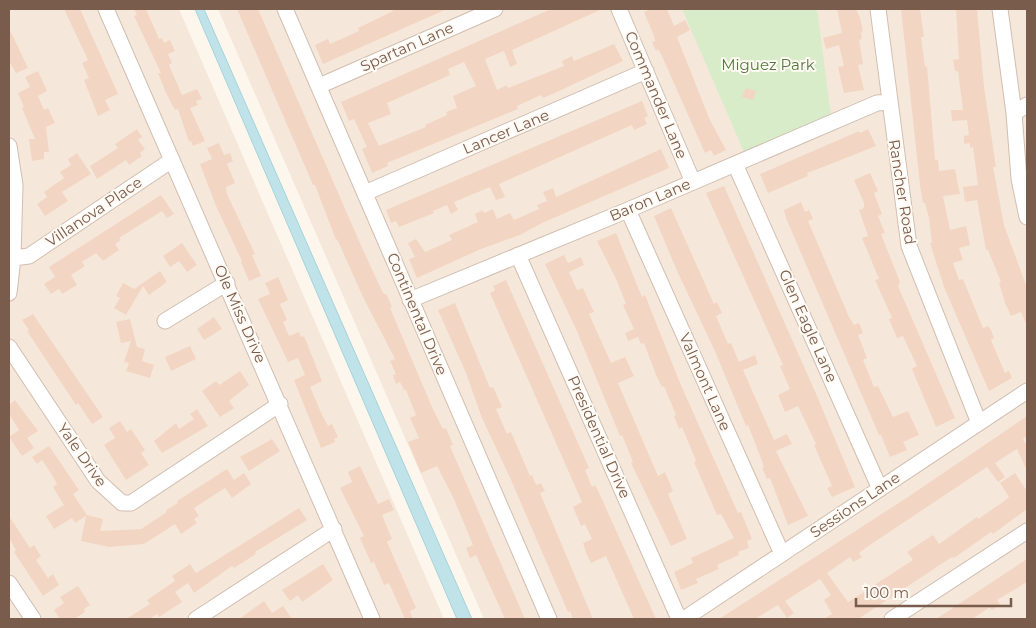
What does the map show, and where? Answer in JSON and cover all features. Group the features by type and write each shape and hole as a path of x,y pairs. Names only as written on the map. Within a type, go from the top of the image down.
{"street":[{"name":"Ole Miss Drive","path":"106,9 280,404 372,619"},
{"name":"Continental Drive","path":"285,9 549,619"},
{"name":"Spartan Lane","path":"319,86 495,9"},
{"name":"Commander Lane","path":"619,9 693,182"},
{"name":"Rancher Road","path":"878,9 909,246 979,423"},
{"path":"1000,9 1014,113 1019,179 1027,216"},
{"name":"Lancer Lane","path":"365,193 646,71"},
{"name":"Baron Lane","path":"410,300 628,210 877,103 889,102"},
{"path":"1014,113 1027,105"},
{"path":"9,146 15,185 13,258 9,293"},
{"name":"Villanova Place","path":"13,258 28,256 172,160"},
{"name":"Glen Eagle Lane","path":"735,164 880,489"},
{"name":"Valmont Lane","path":"628,210 782,554"},
{"name":"Presidential Drive","path":"518,255 679,619"},
{"path":"165,321 227,283"},
{"name":"Yale Drive","path":"9,347 98,481 122,503 131,503 280,404"},
{"name":"Sessions Lane","path":"684,619 1027,391"},
{"path":"196,619 334,529"},
{"path":"892,619 1027,531"},
{"path":"9,583 33,619"}],"shaded area":[{"path":"9,9 179,9 444,619 9,619"},
{"path":"218,9 1027,9 1027,619 484,619"}],"green space":[{"name":"Miguez Park","path":"682,9 817,9 831,115 744,152"}],"water":[{"path":"195,9 204,9 472,619 457,619"}],"building":[{"path":"64,9 80,9 118,94 105,100 110,110 98,116 84,80 89,78 82,63 88,60"},
{"path":"134,9 146,9 159,39 162,38 164,43 170,40 175,51 168,54 172,63 169,65 182,95 197,89 202,99 196,101 198,105 190,108 205,141 193,146 191,141 189,142 178,109 175,110 166,93 158,73 161,73 134,16 137,15"},
{"path":"237,9 258,9 363,250 383,293 387,295 392,307 390,308 432,407 443,429 446,428 453,445 450,446 525,619 505,619 476,555 470,558 466,548 473,545 453,497 437,466 421,473 408,442 419,438 410,418 416,415 406,390 404,390 400,382 396,384 393,375 396,374 390,361 395,359 336,240 315,185 313,185"},
{"path":"392,9 447,9 323,64 315,45 328,39 330,44 359,31 358,28 393,11"},
{"path":"551,9 602,9 512,50 517,64 510,67 504,51 485,59 497,90 507,85 508,88 564,66 562,61 572,56 574,61 614,44 623,61 543,98 541,95 517,106 518,109 387,163 388,166 372,173 362,149 367,147 354,119 349,121 341,102","holes":["464,62 476,86 453,96 457,108 446,112 447,115 425,125 426,127 379,146 368,123 391,114 387,103 450,75 448,69"]},
{"path":"651,9 667,9 674,26 685,20 690,30 677,37 709,118 726,150 714,156 711,150 705,153 661,54 658,49 656,51 652,42 655,41 654,36 644,12"},
{"path":"837,9 856,9 860,18 863,31 861,32 862,39 859,40 863,64 858,65 864,90 844,93 838,67 844,66 839,45 826,49 823,38 842,33"},
{"path":"901,9 920,9 924,37 921,37 925,67 927,66 935,160 938,160 939,171 955,169 960,194 943,196 950,230 966,226 970,245 959,248 963,260 953,263 959,280 963,279 983,328 988,326 991,330 994,338 991,340 1005,373 1009,371 1012,378 989,391 944,287 930,243 932,243 929,218 925,203 923,203 920,185"},
{"path":"956,9 977,9 984,87 996,167 993,167 1004,225 1027,288 1027,326 1021,312 1011,316 1005,303 999,283 1001,282 988,250 986,250 977,200 965,202 963,187 978,185 973,147 970,148 970,143 964,144 964,136 969,135 967,120 952,121 951,110 963,110 958,71 955,71 953,60 959,59"},
{"path":"9,28 28,68 16,73 9,61"},
{"path":"38,71 47,91 38,96 44,110 48,108 55,123 46,127 49,152 44,152 44,159 32,161 29,139 35,139 18,93 30,87 25,77"},
{"path":"746,88 756,91 753,100 742,97"},
{"path":"642,101 648,116 644,118 647,124 634,130 632,125 499,184 505,197 496,200 490,187 454,202 458,210 451,214 447,205 433,211 434,213 399,227 396,221 391,223 386,210"},
{"path":"137,129 142,137 138,140 145,149 140,153 142,156 129,165 126,160 97,179 90,166 118,148 115,144"},
{"path":"868,129 876,146 807,173 808,176 768,193 760,174 859,131 860,133"},
{"path":"219,143 224,155 230,153 233,161 227,164 235,183 226,187 227,194 255,254 252,255 261,276 249,281 200,164 212,159 207,148"},
{"path":"661,149 669,168 542,223 520,235 481,249 417,278 409,259 415,257 408,243 416,239 425,252 452,240 449,235 478,222 475,214 483,210 484,213 493,209 497,219 510,213 514,220 539,209 537,205 547,201 543,192 553,188 556,197"},
{"path":"77,153 91,174 62,192 68,201 45,216 37,204 47,197 44,192 64,178 60,172 71,165 68,159"},
{"path":"870,173 878,191 874,193 882,214 878,216 885,233 881,234 900,282 898,286 955,418 936,427 912,369 917,366 903,336 897,338 889,319 892,318 875,280 879,279 862,238 868,236 859,210 864,208 864,203 854,180"},
{"path":"724,186 855,487 832,497 827,488 832,486 814,445 816,444 798,406 785,412 778,395 790,389 780,366 783,365 706,193"},
{"path":"161,195 174,214 167,218 162,211 119,238 121,240 115,244 119,250 103,261 96,253 82,262 85,266 71,275 77,285 62,294 59,289 51,294 44,284 55,277 49,267"},
{"path":"801,202 805,212 809,210 813,219 808,221 849,317 854,325 859,323 863,333 858,335 867,358 863,360 874,387 878,386 893,417 908,411 919,435 903,442 907,450 890,457 786,218 784,210"},
{"path":"671,208 714,304 717,302 722,313 716,316 728,344 731,343 739,362 755,355 758,364 743,370 774,440 787,434 792,444 776,451 808,516 788,525 770,478 767,479 762,468 764,467 748,425 746,426 714,349 677,271 654,216"},
{"path":"616,233 642,297 645,295 680,383 738,513 741,512 752,539 747,541 749,548 738,552 739,555 717,565 719,569 696,579 698,583 681,590 674,572 693,563 691,558 734,538 721,514 717,515 694,462 696,461 682,427 679,429 674,416 676,415 664,386 662,387 656,375 644,343 641,344 638,337 628,341 625,333 634,329 623,305 626,304 617,281 597,241"},
{"path":"182,243 197,265 187,272 179,261 170,267 163,256"},
{"path":"564,255 568,263 581,257 584,265 569,272 577,290 583,288 594,312 589,314 611,363 625,357 634,376 618,383 658,476 665,472 673,491 668,494 687,539 671,546 631,463 633,462 622,435 620,436 576,329 545,264"},
{"path":"160,271 167,282 149,295 143,286 126,315 114,308 120,298 116,296 123,283 134,289"},
{"path":"278,277 288,300 280,304 287,320 283,322 289,336 299,332 301,337 304,336 322,381 310,387 328,426 332,424 338,437 334,439 335,442 321,448 294,380 305,375 298,358 288,362 258,299 270,294 265,283"},
{"path":"506,280 589,468 585,470 592,487 595,485 600,495 656,619 634,619 606,556 591,563 586,553 583,543 592,539 585,524 581,526 573,507 582,502 490,293 495,290 493,286"},
{"path":"455,303 490,388 493,387 502,407 496,409 507,434 511,432 530,476 532,475 536,485 541,483 545,491 540,493 593,619 573,619 570,611 568,612 482,418 466,373 438,310"},
{"path":"33,314 103,417 92,424 78,403 76,405 27,331 29,330 22,320"},
{"path":"214,317 222,329 204,340 197,329"},
{"path":"130,319 137,347 145,349 142,361 154,365 150,378 126,371 129,363 124,362 131,341 121,343 116,322"},
{"path":"190,346 196,359 171,371 165,357"},
{"path":"240,371 249,385 229,401 234,408 220,417 202,391 216,381 219,385"},
{"path":"15,400 38,431 27,438 34,448 22,456 9,437 19,430 9,414 9,405"},
{"path":"197,409 208,426 162,453 154,441 176,423 179,429 194,419 190,414"},
{"path":"1027,416 1027,436 1023,439 1027,446 1027,471 1017,449 995,463 1005,477 998,482 987,467 867,547 859,553 862,557 853,562 850,557 827,573 848,602 913,560 907,552 933,535 939,544 977,517 978,519 1003,502 1009,497 1000,483 1015,473 1027,491 1027,509 993,534 991,532 954,558 952,557 858,619 824,619 832,614 824,600 831,595 820,579 785,601 794,613 787,618 778,605 755,619 719,619 908,497"},
{"path":"120,421 127,432 131,429 145,450 141,453 149,465 126,480 104,445 115,438 109,428"},
{"path":"272,439 280,451 249,471 240,457"},
{"path":"49,446 79,490 73,494 87,515 103,519 100,531 141,529 167,512 166,510 178,503 177,501 227,469 234,480 244,473 251,484 232,498 225,488 194,508 199,516 194,519 197,523 181,534 175,524 144,544 109,547 81,541 86,516 75,523 72,518 54,529 46,516 64,505 53,487 57,484 42,460 37,464 32,457"},
{"path":"360,466 378,504 389,499 394,510 382,515 392,539 387,542 416,608 410,611 413,619 405,619 389,583 384,585 374,562 371,563 360,538 364,536 340,488 352,482 348,472"},
{"path":"299,508 307,520 255,552 256,554 234,568 232,566 194,593 188,583 175,592 182,602 159,617 157,614 149,619 126,619 150,604 147,600 175,581 172,576 190,564 196,573"},
{"path":"9,516 30,548 34,545 41,556 36,560 48,578 53,574 59,585 43,596 14,552 16,550 9,538"},
{"path":"1027,559 1027,582 997,600 1000,604 992,610 990,607 972,619 936,619"},
{"path":"323,564 333,580 302,602 298,595 290,601 282,590"},
{"path":"78,586 90,605 84,609 85,612 74,619 60,619 54,610 64,603 60,597"},
{"path":"264,601 272,613 283,606 292,619 239,619"}]}
